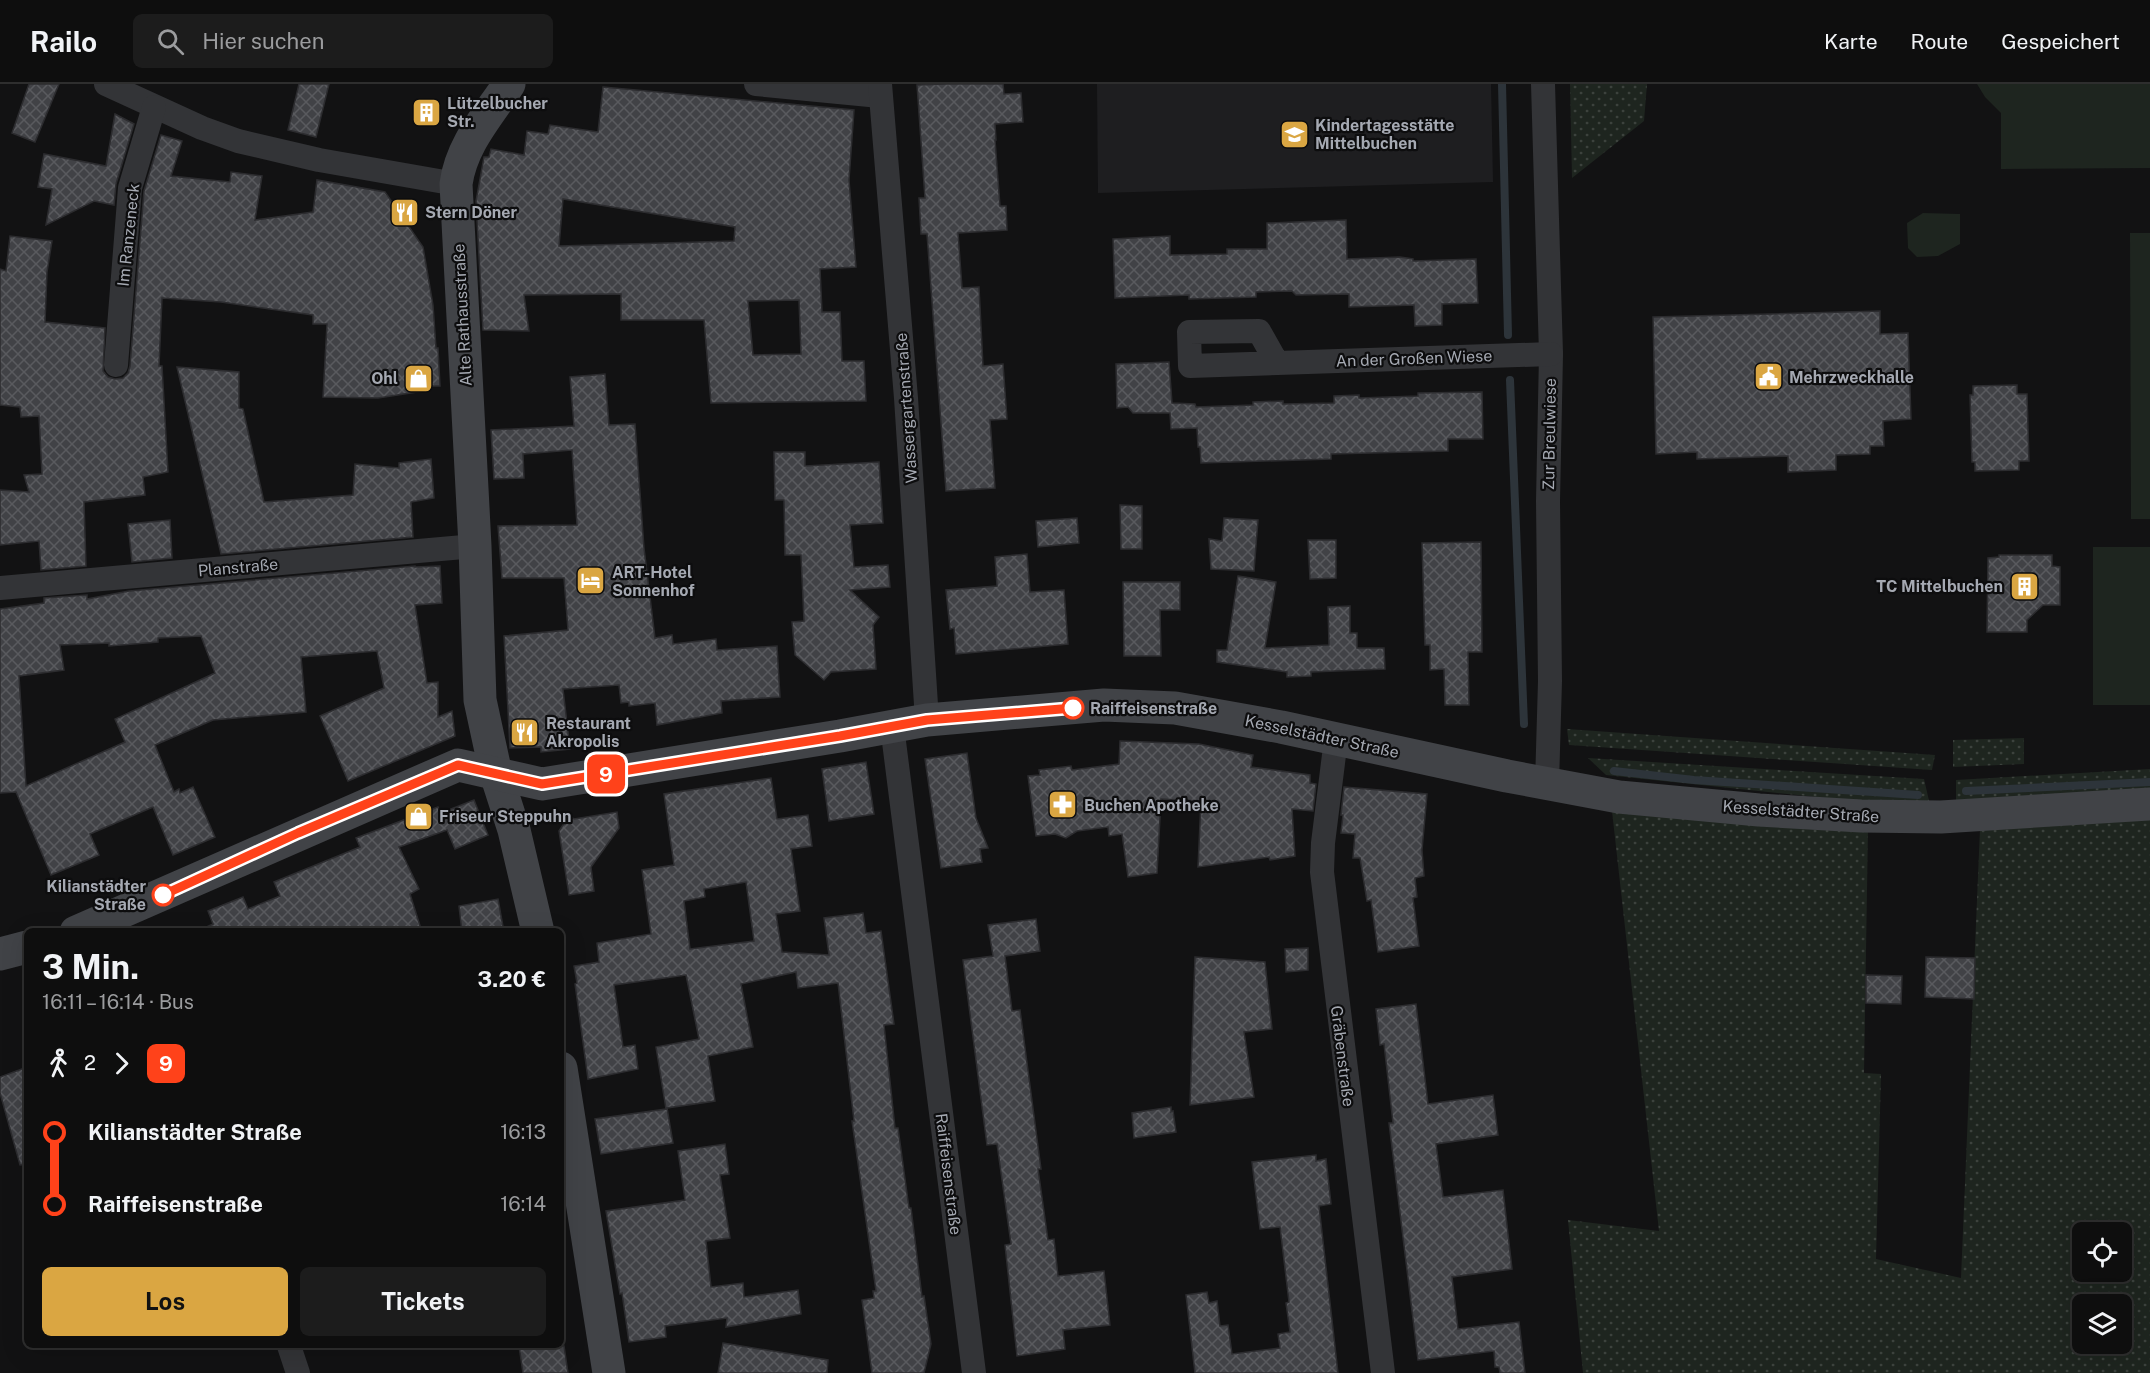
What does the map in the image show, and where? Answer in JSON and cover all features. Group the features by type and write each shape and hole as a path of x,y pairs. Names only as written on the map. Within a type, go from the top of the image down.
{"main road":[{"name":"Alte Rathausstraße","path":"509,84 463,153 456,184 476,546 480,700 496,774 514,830 537,928"},
{"name":"Kesselstädter Straße","path":"496,774 542,784 927,720 1104,705 1175,708 1619,797 1759,810 1861,816 1941,817 2150,804"},
{"path":"105,928 126,925 298,833 458,765 496,774"},
{"path":"0,954 24,948"},
{"path":"564,1087 609,1373"}],"street":[{"path":"106,84 154,107 238,141 279,152 456,184"},
{"name":"Wassergartenstraße","path":"756,84 880,90 906,398 927,720"},
{"name":"Zur Breulwiese","path":"1543,84 1551,354 1548,501 1550,681 1547,784"},
{"name":"Im Ranzeneck","path":"116,365 130,188 154,107"},
{"name":"An der Großen Wiese","path":"1277,363 1551,354"},
{"name":"Planstraße","path":"0,588 476,546"},
{"name":"Raiffeisenstraße","path":"892,726 974,1373"},
{"name":"Gräbenstraße","path":"1336,739 1323,843 1322,872 1383,1373"},
{"path":"290,1348 297,1373"}],"shaded area":[{"name":"Kindertagesstätte Mittelbuchen","path":"1097,84 1491,84 1493,182 1098,193"},
{"path":"1570,84 1647,84 1644,121 1572,178"},
{"path":"1977,84 2150,84 2150,168 2001,169 2001,113 1985,97"},
{"path":"1923,213 1960,214 1960,244 1938,256 1917,257 1908,248 1907,223"},
{"path":"2130,233 2150,233 2150,519 2131,519"},
{"path":"2093,547 2150,547 2150,705 2093,705"},
{"path":"1567,729 1935,755 1932,770 1569,745"},
{"path":"2024,738 2024,764 1953,767 1953,740"},
{"path":"1588,758 1924,779 1930,805 1836,799 1606,775"},
{"path":"2150,769 2150,794 1956,806 1956,780"},
{"path":"1612,811 1868,829 1864,1073 1881,1074 1876,1259 1961,1278 1980,829 2150,815 2150,1373 1583,1373 1568,1220 1659,1231"}],"building":[{"path":"29,84 59,84 35,142 12,133"},
{"path":"299,84 329,84 316,137 288,130"},
{"path":"1003,84 1004,94 1021,93 1023,122 995,124 1000,206 1006,206 1007,230 958,233 962,288 979,287 983,366 1003,364 1007,419 990,420 995,488 946,491 927,234 921,234 919,198 925,198 917,85"},
{"path":"603,87 854,110 849,180 856,267 820,269 822,312 840,312 842,361 864,361 866,401 711,403 704,320 621,320 621,294 524,295 529,331 483,330 476,201 484,157 489,157 491,149 524,155 527,131 548,134 550,125 598,132","holes":["563,199 735,227 734,241 559,246","799,300 801,354 753,355 748,301"]},
{"path":"115,114 134,124 116,184 114,205 94,201 46,225 52,189 38,187 44,154 106,166"},
{"path":"161,135 182,141 171,176 230,182 231,172 262,176 255,220 313,212 317,180 385,192 423,247 433,305 440,386 423,386 423,391 378,398 323,397 327,324 313,324 313,315 221,302 162,298 159,366 162,366 168,472 143,477 145,495 84,502 86,566 41,570 39,541 0,545 0,490 29,492 24,475 42,474 39,416 21,417 20,407 0,405 0,269 6,271 10,236 52,241 47,272 45,322 105,328 103,371 108,377 123,378 130,366 144,191"},
{"path":"1346,220 1347,259 1400,257 1413,259 1413,261 1476,259 1478,303 1442,304 1442,325 1415,326 1414,305 1349,307 1349,294 1296,295 1292,291 1256,292 1256,297 1189,299 1189,295 1115,298 1113,239 1170,236 1170,255 1227,254 1227,249 1267,249 1267,223"},
{"name":"Mehrzweckhalle","path":"1880,311 1880,334 1908,333 1911,419 1883,421 1884,446 1870,446 1870,454 1836,455 1836,470 1788,472 1788,456 1697,459 1697,452 1656,454 1653,317"},
{"path":"1169,362 1172,403 1195,404 1196,407 1253,405 1253,402 1283,401 1283,404 1334,403 1334,396 1359,395 1359,398 1418,396 1418,393 1482,392 1483,439 1448,439 1448,451 1331,454 1331,459 1201,463 1197,428 1171,429 1170,413 1133,413 1128,407 1117,408 1116,364"},
{"path":"177,367 239,372 239,408 243,409 264,502 353,495 355,464 399,468 399,463 431,459 434,498 411,502 413,537 221,554"},
{"path":"605,374 609,425 635,424 644,548 655,638 672,635 673,644 716,639 717,650 777,646 780,697 721,701 722,713 657,725 655,703 629,706 629,702 621,703 619,685 563,689 570,749 541,752 541,747 510,748 504,636 568,630 564,578 502,578 498,526 577,525 572,450 523,454 524,478 494,479 491,430 574,426 570,377"},
{"path":"2017,385 2017,394 2027,394 2029,461 2019,461 2019,470 1975,471 1975,462 1972,462 1970,395 1973,395 1973,386"},
{"path":"774,452 805,452 805,466 879,462 883,523 850,525 854,567 888,565 890,587 850,590 879,617 873,625 876,669 831,672 824,680 795,655 792,622 804,621 801,555 785,555 784,500 775,500"},
{"path":"1120,505 1142,506 1142,549 1121,549"},
{"path":"1077,518 1079,543 1038,547 1036,521"},
{"path":"1224,518 1258,520 1254,571 1211,569 1209,539 1222,541"},
{"path":"170,520 172,558 132,562 128,524"},
{"path":"1308,540 1336,540 1336,578 1310,579"},
{"path":"1481,542 1482,652 1468,652 1469,705 1445,705 1444,669 1430,670 1430,645 1425,645 1422,543"},
{"path":"1027,554 1030,592 1064,590 1068,644 956,654 954,628 950,629 946,590 997,586 995,557"},
{"name":"TC Mittelbuchen","path":"1999,555 2052,555 2052,566 2060,567 2060,605 2043,605 2027,620 2027,632 1987,632 1988,558 1999,557"},
{"path":"415,566 440,566 442,603 415,605 427,683 438,682 438,717 452,711 455,736 348,781 320,716 384,688 377,651 301,657 306,712 213,720 155,745 174,792 179,789 180,793 193,787 215,837 173,855 153,807 90,834 99,855 51,875 16,792 0,793 0,609 44,603 44,598 87,595 87,599 129,591","holes":["201,636 215,673 115,719 125,742 26,786 19,676 64,670 60,645 109,643 109,646 158,642 158,638"]},
{"path":"1238,576 1276,582 1265,648 1329,645 1328,607 1350,606 1350,633 1357,633 1357,648 1384,648 1385,669 1311,672 1311,676 1287,677 1287,672 1217,662 1217,650 1227,650"},
{"path":"1123,582 1180,582 1180,610 1160,610 1161,656 1124,656"},
{"path":"1120,741 1199,744 1253,755 1251,767 1310,775 1310,783 1316,784 1313,811 1292,809 1295,856 1270,860 1269,857 1198,867 1201,801 1161,799 1157,873 1128,877 1122,834 1109,836 1108,827 1077,831 1066,838 1055,834 1036,836 1028,776 1040,775 1039,770 1071,766 1072,770 1119,764"},
{"path":"967,753 976,818 988,848 980,849 982,862 941,868 925,759"},
{"path":"866,762 874,814 829,821 822,769"},
{"path":"771,778 777,819 808,815 812,846 791,849 800,911 776,914 782,952 829,955 824,918 863,913 866,933 881,931 894,1024 884,1025 895,1128 898,1128 931,1344 924,1373 872,1373 862,1300 874,1298 873,1291 876,1291 852,1121 854,1121 838,983 798,988 796,972 741,984 753,1047 708,1056 715,1101 667,1108 673,1143 601,1154 595,1119 666,1109 656,1047 699,1039 686,975 614,985 623,1047 635,1045 638,1069 588,1079 574,966 599,962 597,943 651,934 642,870 674,865 664,794","holes":["746,882 754,941 690,949 684,901 705,897 704,889"]},
{"path":"1344,787 1427,794 1422,850 1424,876 1415,878 1417,897 1413,898 1419,946 1378,952 1371,900 1367,901 1360,858 1353,858 1355,834 1341,833"},
{"path":"474,800 488,835 455,849 447,830 399,847 419,889 410,894 421,928 204,928 213,924 208,911 243,897 248,909 280,896 274,882 360,847 356,838 438,807 442,816 441,813"},
{"path":"617,812 619,828 591,867 594,891 569,895 559,831 569,816 574,819"},
{"path":"498,899 503,928 462,928 459,906"},
{"path":"1036,919 1040,951 1005,956 1012,1011 1020,1010 1048,1240 1054,1239 1058,1276 1104,1271 1110,1325 1063,1330 1065,1349 1017,1356 1005,1245 1011,1244 997,1144 987,1145 963,960 993,956 988,925"},
{"path":"1308,948 1308,970 1286,972 1285,949"},
{"path":"1195,957 1265,962 1272,1029 1244,1032 1254,1097 1190,1105"},
{"path":"1926,957 1975,958 1974,999 1925,997"},
{"path":"1866,975 1902,976 1901,1004 1866,1003"},
{"path":"1416,1004 1428,1104 1493,1095 1498,1135 1436,1144 1443,1197 1503,1190 1512,1269 1452,1277 1458,1329 1519,1322 1525,1373 1500,1373 1499,1367 1495,1367 1494,1351 1418,1360 1389,1123 1393,1123 1384,1044 1380,1045 1376,1009"},
{"path":"24,1068 24,1164 20,1165 0,1093 0,1077"},
{"path":"1171,1107 1176,1132 1134,1138 1132,1113"},
{"path":"725,1144 729,1174 720,1175 730,1238 706,1241 711,1287 743,1283 744,1297 798,1290 801,1314 726,1327 727,1318 665,1326 666,1337 629,1342 606,1211 685,1200 678,1151"},
{"path":"1316,1155 1316,1161 1326,1159 1331,1204 1319,1206 1338,1373 1195,1373 1186,1295 1207,1292 1209,1303 1217,1301 1220,1326 1228,1325 1232,1354 1280,1348 1278,1334 1290,1332 1286,1303 1289,1302 1280,1227 1260,1229 1252,1162"},
{"path":"723,1343 828,1360 827,1373 718,1373"},
{"path":"564,1346 568,1373 523,1373 519,1348 564,1348"}],"waterway":[{"path":"1502,84 1508,335"},
{"path":"1510,380 1524,724"},
{"path":"1614,771 1694,780 1918,795"},
{"path":"1966,791 2150,782"}],"bus line":[{"name":"9","path":"163,895 298,833 458,765 542,784 927,720 1073,708"}],"place":[{"name":"Lützelbucher Str.","path":"426,112"},
{"name":"Kindertagesstätte Mittelbuchen","path":"1294,134"},
{"name":"Stern Döner","path":"404,212"},
{"name":"Mehrzweckhalle","path":"1768,377"},
{"name":"Ohl","path":"419,378"},
{"name":"ART-Hotel Sonnenhof","path":"591,581"},
{"name":"TC Mittelbuchen","path":"2024,586"},
{"name":"Raiffeisenstraße","path":"1073,708"},
{"name":"Restaurant Akropolis","path":"525,732"},
{"name":"Buchen Apotheke","path":"1063,805"},
{"name":"Friseur Steppuhn","path":"418,816"},
{"name":"Kilianstädter Straße","path":"163,895"}]}
